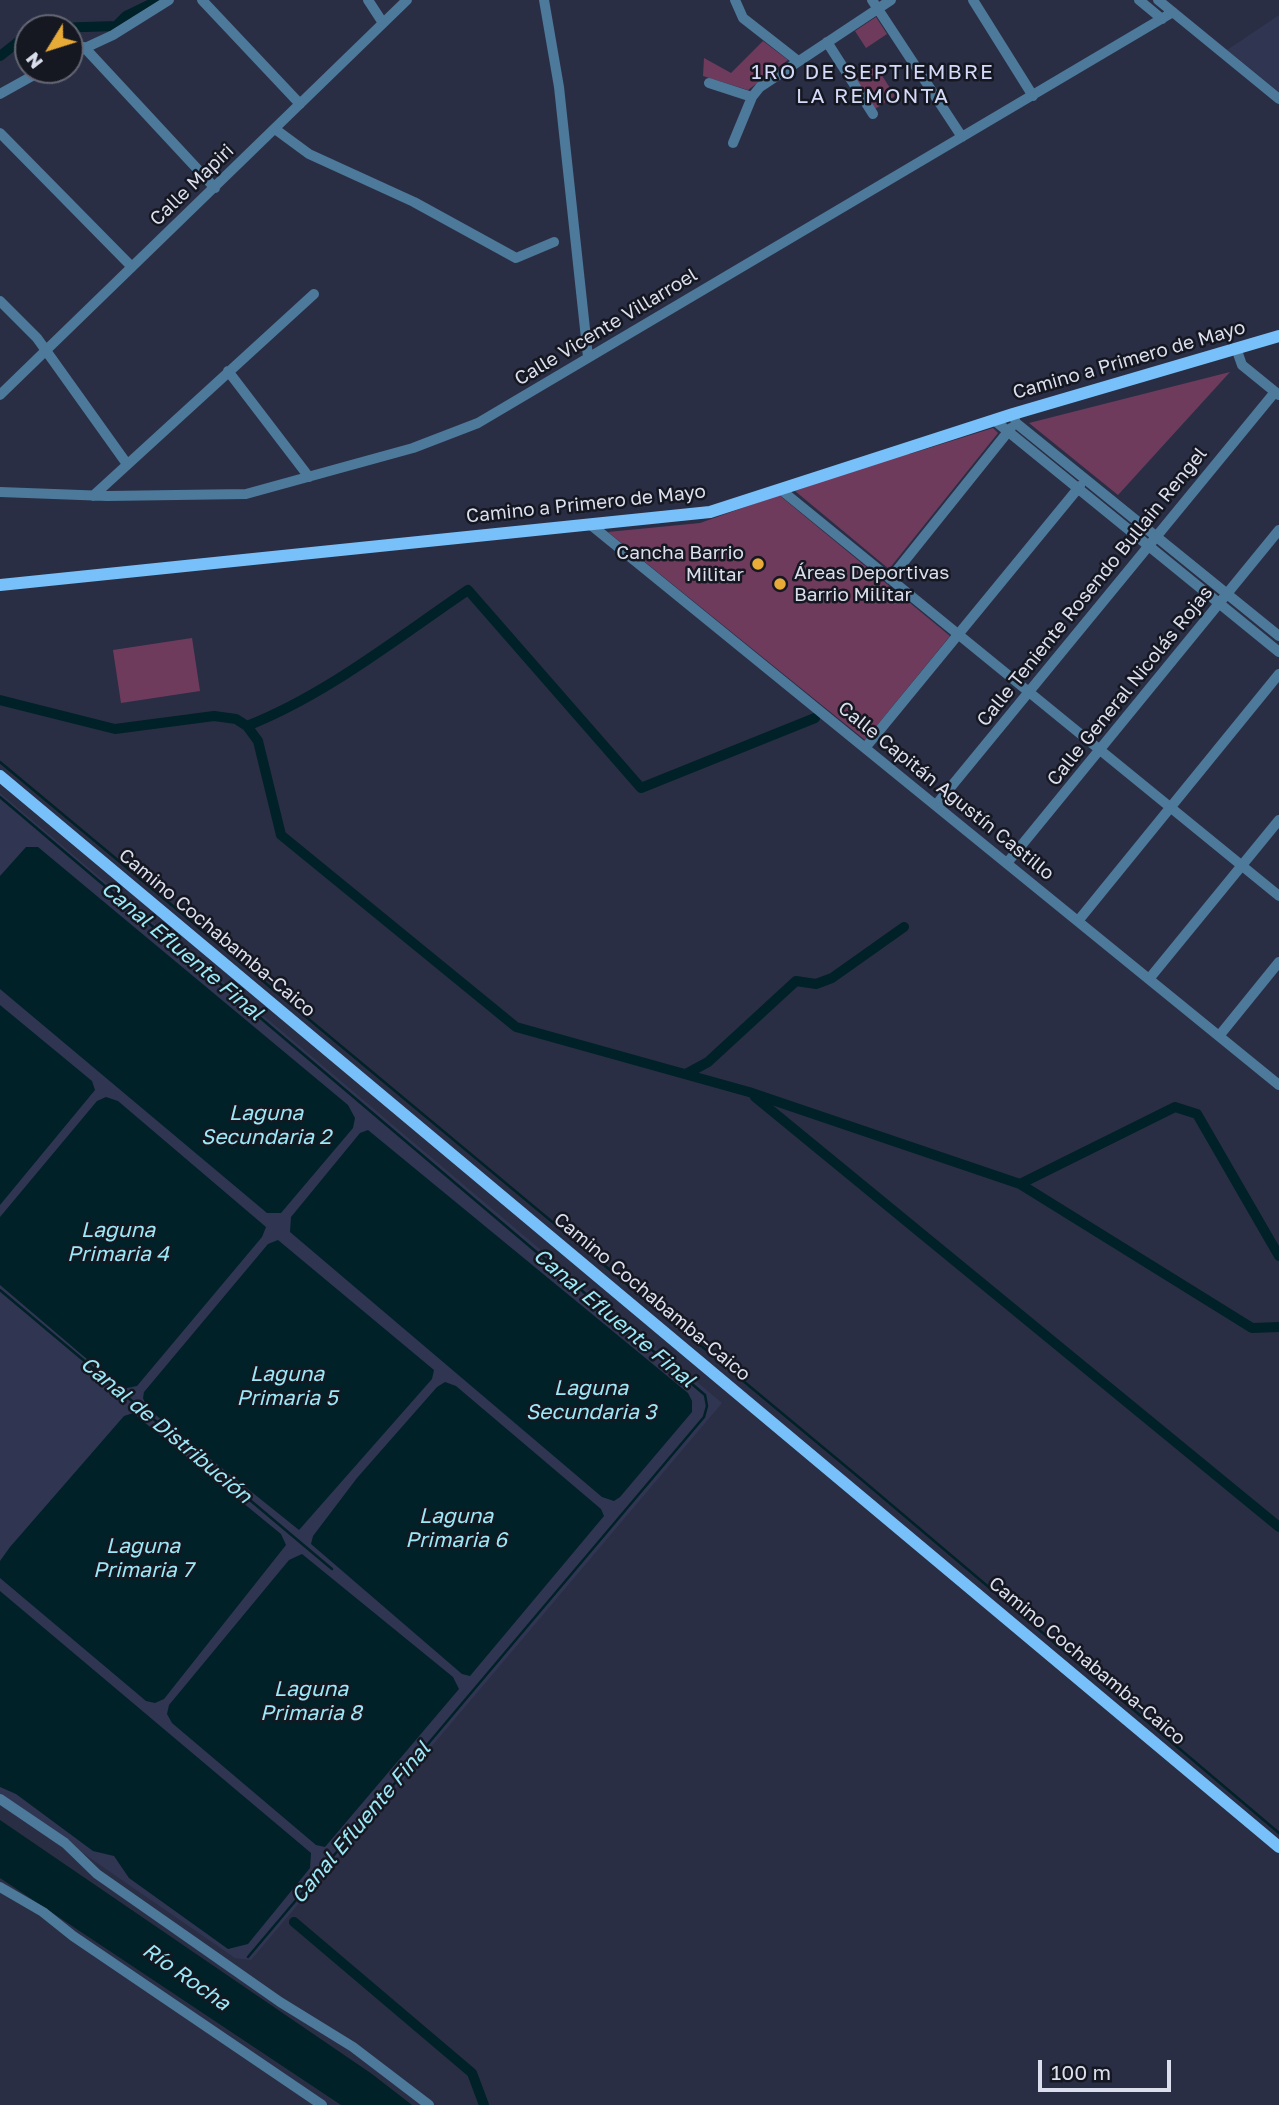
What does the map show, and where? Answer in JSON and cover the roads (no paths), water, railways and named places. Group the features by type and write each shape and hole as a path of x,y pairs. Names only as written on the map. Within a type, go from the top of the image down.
{"main road":[{"name":"Camino a Primero de Mayo","path":"0,585 710,512 994,420 1014,418 1279,336"},
{"name":"Camino Cochabamba-Caico","path":"0,776 1279,1847"}],"street":[{"path":"169,0 113,35 84,47 215,188"},
{"path":"202,0 300,104"},
{"path":"368,0 383,23"},
{"name":"Calle Mapiri","path":"0,395 407,0"},
{"path":"544,0 559,87 588,357"},
{"path":"735,0 743,18 798,61"},
{"path":"733,143 752,97 760,87 827,42 876,4 891,0"},
{"path":"973,0 1033,96"},
{"path":"1139,0 1163,19"},
{"path":"1158,0 1279,99"},
{"path":"876,4 962,137"},
{"name":"Calle Vicente Villarroel","path":"0,492 224,497 246,494 309,477 445,437 478,423 1173,12"},
{"path":"827,42 873,114"},
{"path":"709,83 752,97"},
{"path":"0,94 18,84"},
{"path":"275,129 309,154 414,202 516,258 554,242"},
{"path":"0,133 132,267"},
{"path":"93,496 314,294"},
{"path":"0,301 37,338 44,352 127,464"},
{"path":"1236,348 1242,365 1277,393"},
{"path":"228,371 309,477"},
{"name":"Calle Teniente Rosendo Bullain Rengel","path":"936,805 1277,393"},
{"path":"890,579 1009,432 1014,418 1279,636"},
{"path":"994,420 1279,652"},
{"path":"865,748 1086,479"},
{"path":"780,489 1279,896"},
{"name":"Calle Capitán Agustín Castillo","path":"591,525 1279,1085"},
{"name":"Calle General Nicolás Rojas","path":"1007,863 1279,530"},
{"path":"1078,921 1279,674"},
{"path":"1149,979 1279,820"},
{"path":"1219,1036 1279,962"},
{"path":"0,1799 65,1843 97,1874 280,2002 353,2047 429,2105"},
{"path":"0,1886 43,1912 73,1936 322,2105"}],"water":[{"name":"Laguna Secundaria 2","path":"26,847 38,847 348,1105 355,1118 353,1128 281,1213 267,1213 0,989 0,876"},
{"path":"0,1005 92,1081 95,1090 0,1205"},
{"name":"Laguna Primaria 4","path":"106,1097 118,1101 266,1227 262,1237 137,1386 122,1389 0,1285 0,1217 97,1101"},
{"name":"Laguna Secundaria 3","path":"368,1130 688,1393 692,1401 692,1412 620,1497 614,1501 602,1497 290,1232 291,1217 360,1133"},
{"name":"Laguna Primaria 5","path":"278,1240 434,1370 432,1379 299,1530 147,1408 143,1398 144,1392 268,1244"},
{"name":"Laguna Primaria 6","path":"445,1382 456,1386 601,1509 604,1516 470,1676 462,1674 311,1544 313,1536 357,1478 437,1387"},
{"name":"Laguna Primaria 7","path":"133,1413 281,1534 286,1545 164,1699 155,1703 146,1701 0,1578 0,1561 10,1547 124,1416"},
{"name":"Laguna Primaria 8","path":"302,1554 453,1677 459,1689 325,1847 316,1845 172,1723 167,1714 169,1705 289,1560"},
{"path":"0,1591 311,1853 310,1868 248,1944 228,1949 129,1878 114,1856 93,1851 16,1794 0,1787"},
{"name":"Río Rocha","path":"0,1820 372,2074 412,2105 341,2105 0,1878"}],"waterway":[{"path":"84,27 116,26 126,16 159,0"},
{"path":"0,56 14,45"},
{"path":"247,726 333,682 468,590 641,788 815,718"},
{"path":"0,700 115,729 214,716 236,719 247,726 258,741 281,835 516,1027 749,1092 1020,1184 1252,1328 1279,1327"},
{"path":"0,762 861,1479 1279,1833"},
{"name":"Canal Efluente Final","path":"0,797 705,1395 707,1406 704,1417 248,1957"},
{"path":"686,1074 708,1062 796,981 816,984 832,978 904,927"},
{"path":"755,1097 1279,1527"},
{"path":"1020,1184 1175,1107 1197,1114 1279,1256"},
{"name":"Canal de Distribución","path":"0,1290 332,1569"},
{"path":"294,1922 472,2073 484,2105"}],"place":[{"name":"Cancha Barrio Militar","path":"758,564"},
{"name":"Áreas Deportivas Barrio Militar","path":"780,584"}],"district":[{"name":"1RO DE SEPTIEMBRE LA REMONTA","path":"873,84"}]}
